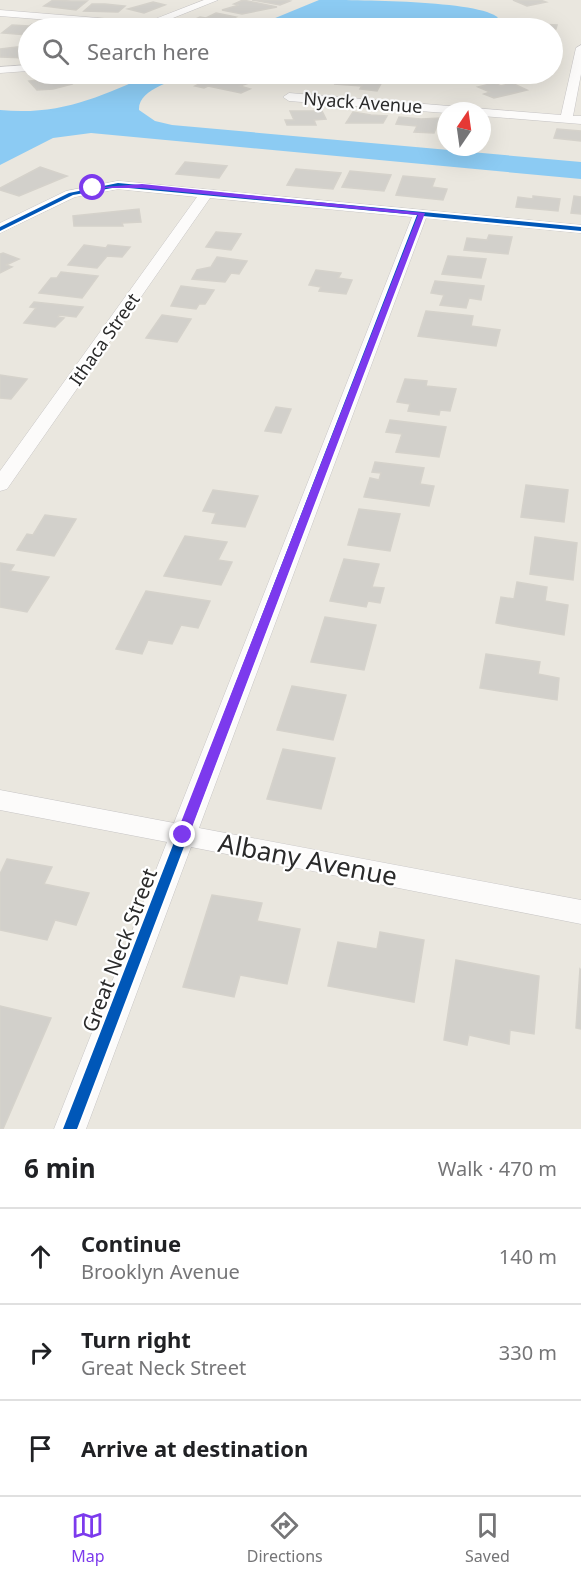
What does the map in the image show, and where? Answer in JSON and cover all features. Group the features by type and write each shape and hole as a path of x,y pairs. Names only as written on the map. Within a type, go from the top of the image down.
{"street":[{"path":"166,18 213,0"},
{"path":"0,13 56,18"},
{"path":"567,118 580,54"},
{"path":"0,70 18,69"},
{"name":"Nyack Avenue","path":"289,97 437,108"},
{"path":"491,113 581,120"},
{"path":"0,229 71,194 93,188 142,186 581,229"},
{"name":"Ithaca Street","path":"0,485 207,192"},
{"name":"Great Neck Street","path":"70,1129 422,213"},
{"name":"Albany Avenue","path":"0,800 581,912"}],"water":[{"path":"319,0 443,4 487,12 498,18 275,18"},
{"path":"128,84 164,84 145,96 140,102 139,110 155,121 172,125 437,149 437,156 491,156 491,154 581,162 581,179 91,133 53,138 0,165 0,110 41,110 96,97"}],"building":[{"path":"53,0 87,1 76,10 44,6"},
{"path":"243,0 277,7 242,14 222,10 239,5 234,4"},
{"path":"252,0 285,0 290,1 280,5"},
{"path":"513,0 540,0 546,2 527,6"},
{"path":"153,2 165,5 144,13 128,9"},
{"path":"92,4 125,6 118,12 84,11"},
{"path":"216,13 236,17 234,18 206,18"},
{"path":"12,25 18,25 18,34 2,33"},
{"path":"18,47 18,58 0,57 0,49"},
{"path":"32,84 72,84 53,89 37,90"},
{"path":"199,84 246,84 240,86 250,89 241,93 208,86 204,88 195,86"},
{"path":"335,84 381,84 377,91 360,89 362,86"},
{"path":"490,84 501,86 514,84 527,90 494,98 484,94 490,92 478,87"},
{"path":"290,111 322,111 326,119 314,120 316,125 287,125 285,120 294,120"},
{"path":"353,112 387,116 383,123 346,123"},
{"path":"399,117 437,118 434,133 414,132 417,126 396,124"},
{"path":"557,129 581,131 581,141 554,138"},
{"path":"185,162 227,166 219,178 176,174"},
{"path":"40,167 67,176 19,196 0,190 0,188"},
{"path":"296,169 341,173 333,189 287,185"},
{"path":"350,171 391,175 384,191 342,187"},
{"path":"403,176 435,179 432,187 447,189 443,200 396,195"},
{"path":"533,196 560,199 558,211 516,207 518,197 533,199"},
{"path":"574,196 581,197 581,214 571,213"},
{"path":"139,209 141,222 122,223 123,226 74,226 73,216"},
{"path":"216,232 241,234 231,250 206,247"},
{"path":"489,235 512,237 508,254 464,250 467,238 487,240"},
{"path":"84,245 106,248 108,245 130,247 122,257 107,256 97,268 68,265"},
{"path":"0,254 19,259 6,265 12,267 0,273"},
{"path":"448,256 486,259 481,278 442,274"},
{"path":"217,257 247,261 239,274 231,273 225,282 192,279 197,270 211,267"},
{"path":"316,270 341,273 338,278 352,280 346,294 319,291 321,287 309,285"},
{"path":"61,272 98,276 82,298 39,293 51,278 57,278"},
{"path":"435,281 484,286 481,300 469,298 466,308 440,305 444,295 431,293"},
{"path":"181,286 214,290 205,304 199,304 196,309 171,306"},
{"path":"34,302 83,307 76,317 59,315 58,317 64,318 55,327 24,323 36,308 30,307"},
{"path":"426,311 473,316 471,326 500,330 496,346 418,336"},
{"path":"162,315 191,319 177,342 146,338"},
{"path":"0,375 27,379 11,399 0,398"},
{"path":"405,379 427,381 426,386 456,389 450,411 440,410 439,415 408,411 410,404 397,402"},
{"path":"276,407 291,409 281,433 265,431"},
{"path":"390,420 446,427 439,457 396,452 402,434 386,432"},
{"path":"375,462 424,468 420,484 434,486 429,506 364,497 370,478 379,480 381,473 372,472"},
{"path":"526,485 568,490 564,522 521,517"},
{"path":"213,490 258,496 245,527 212,523 216,513 203,511"},
{"path":"359,509 400,514 390,551 348,545"},
{"path":"45,515 76,519 54,556 17,550 27,534 33,535"},
{"path":"185,536 227,542 218,560 232,562 221,585 164,576"},
{"path":"535,537 577,543 573,580 530,574"},
{"path":"344,559 379,564 372,587 384,588 380,603 368,601 366,607 330,601"},
{"path":"0,563 14,565 10,571 49,577 27,612 0,607"},
{"path":"517,582 547,587 545,601 568,605 564,635 496,623 501,597 514,599"},
{"path":"146,591 210,601 198,628 181,625 172,644 148,640 142,654 116,649"},
{"path":"325,617 376,625 364,670 311,662"},
{"path":"486,654 540,662 538,674 559,678 557,700 480,688"},
{"path":"292,686 346,695 333,740 277,730"},
{"path":"283,749 335,758 321,809 267,799"},
{"path":"7,859 52,867 44,884 89,893 76,925 55,920 47,940 0,930 0,874"},
{"path":"212,895 262,903 257,921 300,929 287,984 240,975 234,997 183,987"},
{"path":"380,932 424,940 414,1002 328,986 338,942 377,949"},
{"path":"456,960 539,976 534,1034 510,1030 509,1044 469,1035 467,1045 444,1040"},
{"path":"581,970 581,1029 576,1028"},
{"path":"0,1006 51,1018 3,1129 0,1129"}],"cycle path":[{"path":"0,229 71,194 118,185 581,229"},
{"path":"70,1129 421,213"}],"route":[{"path":"93,188 118,185 142,186 422,213 183,835"}]}
